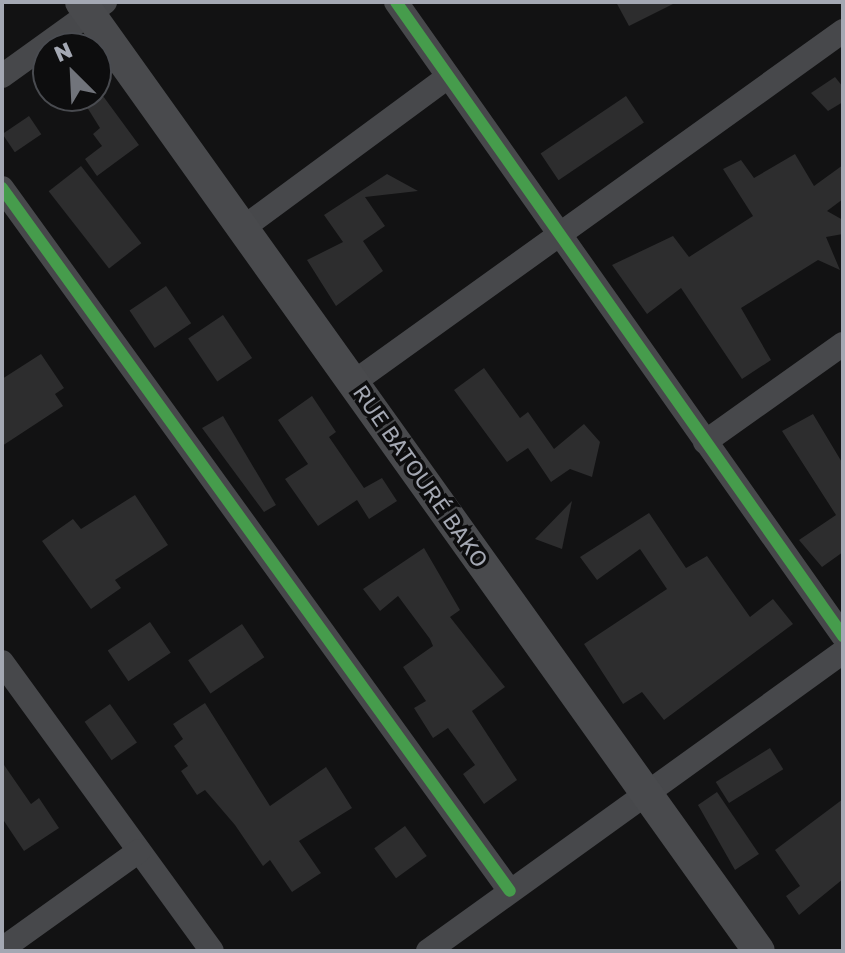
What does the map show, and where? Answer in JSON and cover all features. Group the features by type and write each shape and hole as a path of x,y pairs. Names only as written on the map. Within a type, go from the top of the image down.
{"main road":[{"name":"RUE BATOURÉ BAKO","path":"92,6 243,228 759,951"}],"street":[{"path":"396,2 843,636"},
{"path":"2,76 92,6"},
{"path":"354,382 843,31"},
{"path":"243,228 448,77"},
{"path":"2,188 510,891"},
{"path":"705,442 843,344"},
{"path":"428,951 843,652"},
{"path":"6,678 212,951"},
{"path":"2,949 139,851"}],"building":[{"path":"616,2 677,2 629,26"},
{"path":"835,77 843,87 843,102 828,111 811,93"},
{"path":"626,96 644,123 559,180 541,154"},
{"path":"112,108 139,145 97,176 85,159 102,146 93,134 100,128 90,112 112,112"},
{"path":"29,116 41,134 15,152 2,134"},
{"path":"795,154 814,186 843,165 843,199 827,211 843,220 843,234 826,237 840,270 818,260 741,308 771,360 742,379 681,288 647,314 612,265 673,236 689,257 753,216 723,169 741,160 754,178"},
{"path":"81,166 141,243 109,268 49,191"},
{"path":"387,174 418,191 365,197 385,226 363,241 383,271 336,306 307,260 343,242 324,215"},
{"path":"166,286 191,323 155,348 130,311"},
{"path":"223,315 252,358 217,382 188,338"},
{"path":"41,354 64,388 55,394 63,406 2,446 2,379"},
{"path":"484,368 520,418 528,412 554,449 584,424 600,442 592,477 570,469 551,482 528,448 507,462 454,390"},
{"path":"312,396 336,432 329,437 364,488 382,478 397,501 369,519 357,500 318,526 285,479 308,464 278,420"},
{"path":"813,414 843,464 843,552 822,567 799,540 836,515 782,431"},
{"path":"223,416 276,505 264,512 202,428"},
{"path":"135,495 168,545 115,580 121,588 91,609 42,541 73,519 81,529"},
{"path":"572,501 562,549 535,539"},
{"path":"649,513 686,568 707,556 750,617 773,599 793,624 664,720 642,692 623,704 584,644 667,589 640,549 597,580 580,557"},
{"path":"424,548 460,610 450,617 505,687 472,711 517,780 484,804 463,774 475,765 448,728 433,738 414,708 426,701 403,667 433,646 430,639 398,596 380,611 363,589"},
{"path":"150,622 171,653 128,681 108,651"},
{"path":"242,624 264,657 210,694 188,660"},
{"path":"205,703 270,806 326,767 352,808 299,841 321,873 292,892 270,860 263,866 235,825 205,790 197,795 181,771 188,766 174,746 183,739 173,724"},
{"path":"110,704 137,743 112,760 85,722"},
{"path":"770,748 783,769 729,803 716,782"},
{"path":"2,762 31,804 39,798 59,828 24,851 2,818"},
{"path":"717,792 759,854 735,870 698,805"},
{"path":"843,799 843,879 799,915 786,896 800,886 775,850"},
{"path":"405,826 427,856 396,878 374,848"}],"cycle path":[{"path":"396,2 843,636"},
{"path":"2,188 510,891"}]}
